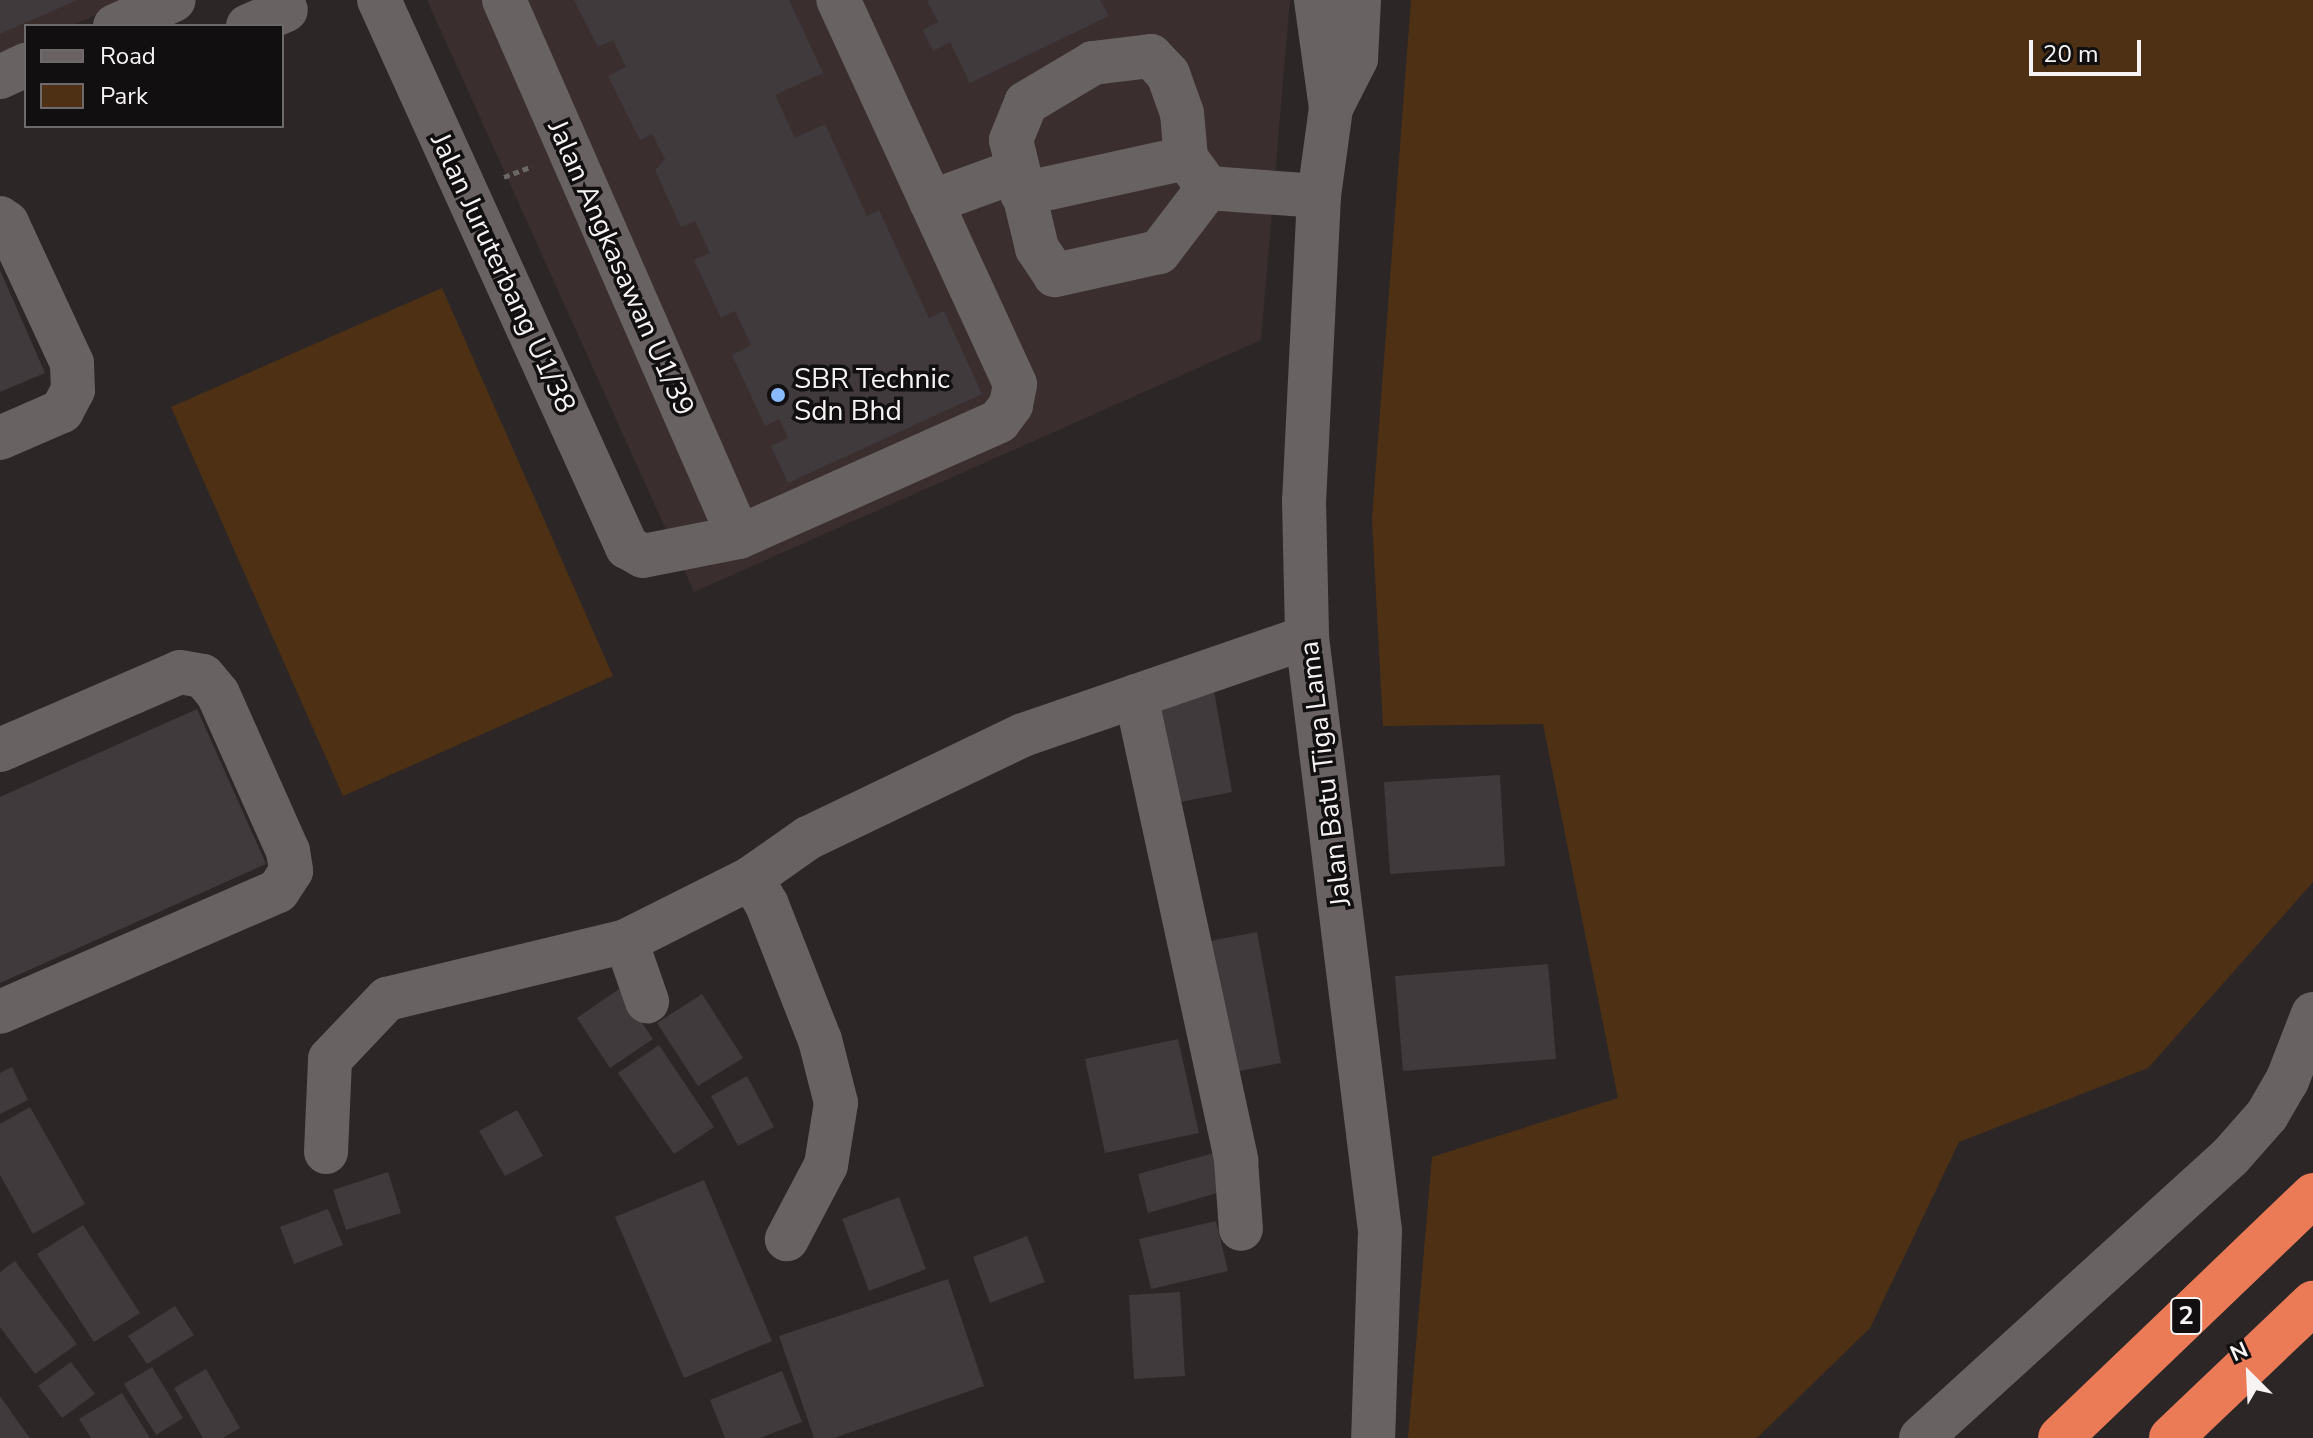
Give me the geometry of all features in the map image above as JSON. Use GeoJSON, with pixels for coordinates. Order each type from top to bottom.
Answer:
{"type":"FeatureCollection","features":[{"type":"Feature","properties":{"kind":"highway","name":"2"},"geometry":{"type":"LineString","coordinates":[[2060,1438],[2313,1195]]}},
{"type":"Feature","properties":{"kind":"highway"},"geometry":{"type":"LineString","coordinates":[[2171,1438],[2313,1303]]}},
{"type":"Feature","properties":{"kind":"street"},"geometry":{"type":"LineString","coordinates":[[120,24],[174,0]]}},
{"type":"Feature","properties":{"kind":"street","name":"Jalan Juruterbang U1/38"},"geometry":{"type":"LineString","coordinates":[[379,0],[627,547],[643,556],[661,555],[739,537]]}},
{"type":"Feature","properties":{"kind":"street","name":"Jalan Angkasawan U1/39"},"geometry":{"type":"LineString","coordinates":[[504,0],[739,537]]}},
{"type":"Feature","properties":{"kind":"street"},"geometry":{"type":"LineString","coordinates":[[739,537],[999,421],[1011,405],[1015,384],[838,0]]}},
{"type":"Feature","properties":{"kind":"street","name":"Jalan Batu Tiga Lama"},"geometry":{"type":"LineString","coordinates":[[1316,0],[1331,108],[1319,196],[1304,501],[1307,637],[1380,1231],[1373,1438]]}},
{"type":"Feature","properties":{"kind":"street","name":"Jalan Batu Tiga Lama"},"geometry":{"type":"LineString","coordinates":[[1331,108],[1356,59],[1359,0]]}},
{"type":"Feature","properties":{"kind":"street"},"geometry":{"type":"LineString","coordinates":[[1151,56],[1168,74],[1182,113],[1197,173],[1159,252],[1055,275],[1037,248],[1019,182],[1011,140],[1026,103],[1093,63],[1151,56]]}},
{"type":"Feature","properties":{"kind":"street"},"geometry":{"type":"LineString","coordinates":[[0,77],[24,66]]}},
{"type":"Feature","properties":{"kind":"street"},"geometry":{"type":"LineString","coordinates":[[931,202],[1019,182],[1197,173],[1319,196]]}},
{"type":"Feature","properties":{"kind":"street"},"geometry":{"type":"LineString","coordinates":[[0,218],[7,223],[72,363],[73,390],[62,411],[0,438]]}},
{"type":"Feature","properties":{"kind":"street"},"geometry":{"type":"LineString","coordinates":[[326,1152],[330,1059],[387,999],[626,941],[751,878],[808,838],[1023,735],[1307,637]]}},
{"type":"Feature","properties":{"kind":"street"},"geometry":{"type":"LineString","coordinates":[[0,750],[180,672],[203,676],[218,694],[288,851],[291,871],[278,891],[0,1012]]}},
{"type":"Feature","properties":{"kind":"street"},"geometry":{"type":"LineString","coordinates":[[1136,696],[1236,1160],[1241,1229]]}},
{"type":"Feature","properties":{"kind":"street"},"geometry":{"type":"LineString","coordinates":[[751,878],[767,905],[820,1040],[836,1103],[826,1165],[787,1239]]}},
{"type":"Feature","properties":{"kind":"street"},"geometry":{"type":"LineString","coordinates":[[626,941],[647,1001]]}},
{"type":"Feature","properties":{"kind":"street"},"geometry":{"type":"LineString","coordinates":[[1921,1438],[2230,1157],[2267,1115],[2287,1081],[2313,1014]]}},
{"type":"Feature","properties":{"kind":"path"},"geometry":{"type":"LineString","coordinates":[[466,193],[570,150]]}},
{"type":"Feature","properties":{"kind":"shaded area"},"geometry":{"type":"Polygon","coordinates":[[[0,0],[130,0],[76,24],[24,24],[24,47],[0,57],[0,0]]]}},
{"type":"Feature","properties":{"kind":"shaded area"},"geometry":{"type":"Polygon","coordinates":[[[427,0],[1290,0],[1261,340],[694,592],[427,0]]]}},
{"type":"Feature","properties":{"kind":"green space"},"geometry":{"type":"Polygon","coordinates":[[[1411,0],[2313,0],[2313,882],[2148,1068],[1959,1142],[1870,1328],[1757,1438],[1408,1438],[1432,1157],[1618,1098],[1543,724],[1383,726],[1372,519],[1411,0]]]}},
{"type":"Feature","properties":{"kind":"green space"},"geometry":{"type":"Polygon","coordinates":[[[442,288],[613,676],[343,796],[171,407],[442,288]]]}},
{"type":"Feature","properties":{"kind":"building"},"geometry":{"type":"Polygon","coordinates":[[[0,0],[77,0],[0,34],[0,0]]]}},
{"type":"Feature","properties":{"kind":"building"},"geometry":{"type":"Polygon","coordinates":[[[574,0],[789,0],[823,73],[775,95],[795,138],[825,124],[867,216],[879,210],[929,318],[944,311],[982,394],[788,483],[771,446],[788,438],[779,419],[765,426],[732,355],[751,345],[735,311],[721,318],[694,260],[710,253],[695,221],[681,227],[655,170],[665,159],[652,134],[640,140],[608,76],[626,67],[613,40],[598,47],[574,0]]]}},
{"type":"Feature","properties":{"kind":"building"},"geometry":{"type":"Polygon","coordinates":[[[1100,0],[1109,16],[970,83],[950,42],[933,51],[923,30],[938,22],[927,1],[1100,0]]]}},
{"type":"Feature","properties":{"kind":"building"},"geometry":{"type":"Polygon","coordinates":[[[0,270],[45,373],[0,392],[0,270]]]}},
{"type":"Feature","properties":{"kind":"building"},"geometry":{"type":"Polygon","coordinates":[[[1214,691],[1232,792],[1175,803],[1156,702],[1214,691]]]}},
{"type":"Feature","properties":{"kind":"building"},"geometry":{"type":"Polygon","coordinates":[[[197,709],[266,864],[0,983],[0,797],[197,709]]]}},
{"type":"Feature","properties":{"kind":"building"},"geometry":{"type":"Polygon","coordinates":[[[1500,775],[1505,866],[1390,874],[1384,782],[1500,775]]]}},
{"type":"Feature","properties":{"kind":"building"},"geometry":{"type":"Polygon","coordinates":[[[1257,932],[1281,1063],[1234,1072],[1210,941],[1257,932]]]}},
{"type":"Feature","properties":{"kind":"building"},"geometry":{"type":"Polygon","coordinates":[[[1548,964],[1556,1059],[1403,1071],[1395,976],[1548,964]]]}},
{"type":"Feature","properties":{"kind":"building"},"geometry":{"type":"Polygon","coordinates":[[[619,989],[653,1039],[610,1068],[577,1018],[619,989]]]}},
{"type":"Feature","properties":{"kind":"building"},"geometry":{"type":"Polygon","coordinates":[[[702,994],[743,1058],[698,1086],[657,1023],[702,994]]]}},
{"type":"Feature","properties":{"kind":"building"},"geometry":{"type":"Polygon","coordinates":[[[1178,1039],[1199,1133],[1105,1153],[1085,1059],[1178,1039]]]}},
{"type":"Feature","properties":{"kind":"building"},"geometry":{"type":"Polygon","coordinates":[[[659,1045],[714,1127],[674,1154],[618,1073],[659,1045]]]}},
{"type":"Feature","properties":{"kind":"building"},"geometry":{"type":"Polygon","coordinates":[[[12,1067],[28,1100],[0,1114],[0,1073],[12,1067]]]}},
{"type":"Feature","properties":{"kind":"building"},"geometry":{"type":"Polygon","coordinates":[[[747,1076],[774,1127],[738,1146],[711,1096],[747,1076]]]}},
{"type":"Feature","properties":{"kind":"building"},"geometry":{"type":"Polygon","coordinates":[[[30,1107],[85,1204],[33,1234],[0,1175],[0,1124],[30,1107]]]}},
{"type":"Feature","properties":{"kind":"building"},"geometry":{"type":"Polygon","coordinates":[[[517,1110],[543,1156],[505,1176],[479,1131],[517,1110]]]}},
{"type":"Feature","properties":{"kind":"building"},"geometry":{"type":"Polygon","coordinates":[[[1221,1151],[1231,1189],[1148,1213],[1138,1174],[1221,1151]]]}},
{"type":"Feature","properties":{"kind":"building"},"geometry":{"type":"Polygon","coordinates":[[[388,1172],[401,1213],[346,1230],[333,1190],[388,1172]]]}},
{"type":"Feature","properties":{"kind":"building"},"geometry":{"type":"Polygon","coordinates":[[[704,1180],[772,1341],[684,1378],[615,1217],[704,1180]]]}},
{"type":"Feature","properties":{"kind":"building"},"geometry":{"type":"Polygon","coordinates":[[[899,1197],[926,1269],[869,1291],[842,1219],[899,1197]]]}},
{"type":"Feature","properties":{"kind":"building"},"geometry":{"type":"Polygon","coordinates":[[[328,1209],[343,1245],[294,1264],[280,1227],[328,1209]]]}},
{"type":"Feature","properties":{"kind":"building"},"geometry":{"type":"Polygon","coordinates":[[[1216,1221],[1228,1271],[1151,1289],[1139,1239],[1216,1221]]]}},
{"type":"Feature","properties":{"kind":"building"},"geometry":{"type":"Polygon","coordinates":[[[83,1225],[140,1313],[94,1342],[37,1254],[83,1225]]]}},
{"type":"Feature","properties":{"kind":"building"},"geometry":{"type":"Polygon","coordinates":[[[1027,1236],[1045,1282],[990,1303],[973,1257],[1027,1236]]]}},
{"type":"Feature","properties":{"kind":"building"},"geometry":{"type":"Polygon","coordinates":[[[15,1261],[77,1344],[35,1374],[0,1327],[0,1272],[15,1261]]]}},
{"type":"Feature","properties":{"kind":"building"},"geometry":{"type":"Polygon","coordinates":[[[948,1279],[984,1386],[834,1438],[814,1438],[779,1336],[948,1279]]]}},
{"type":"Feature","properties":{"kind":"building"},"geometry":{"type":"Polygon","coordinates":[[[1180,1292],[1185,1376],[1134,1379],[1129,1295],[1180,1292]]]}},
{"type":"Feature","properties":{"kind":"building"},"geometry":{"type":"Polygon","coordinates":[[[175,1306],[194,1335],[147,1364],[128,1336],[175,1306]]]}},
{"type":"Feature","properties":{"kind":"building"},"geometry":{"type":"Polygon","coordinates":[[[71,1362],[95,1394],[62,1418],[38,1386],[71,1362]]]}},
{"type":"Feature","properties":{"kind":"building"},"geometry":{"type":"Polygon","coordinates":[[[152,1367],[183,1418],[156,1435],[124,1384],[152,1367]]]}},
{"type":"Feature","properties":{"kind":"building"},"geometry":{"type":"Polygon","coordinates":[[[206,1369],[240,1428],[223,1438],[203,1438],[174,1388],[206,1369]]]}},
{"type":"Feature","properties":{"kind":"building"},"geometry":{"type":"Polygon","coordinates":[[[782,1371],[802,1422],[760,1438],[725,1438],[710,1400],[782,1371]]]}},
{"type":"Feature","properties":{"kind":"building"},"geometry":{"type":"Polygon","coordinates":[[[122,1393],[150,1438],[91,1438],[79,1419],[122,1393]]]}},
{"type":"Feature","properties":{"kind":"building"},"geometry":{"type":"Polygon","coordinates":[[[0,1396],[21,1426],[30,1438],[0,1438],[0,1396]]]}},
{"type":"Feature","properties":{"kind":"place","name":"SBR Technic Sdn Bhd"},"geometry":{"type":"Point","coordinates":[778,395]}}]}
